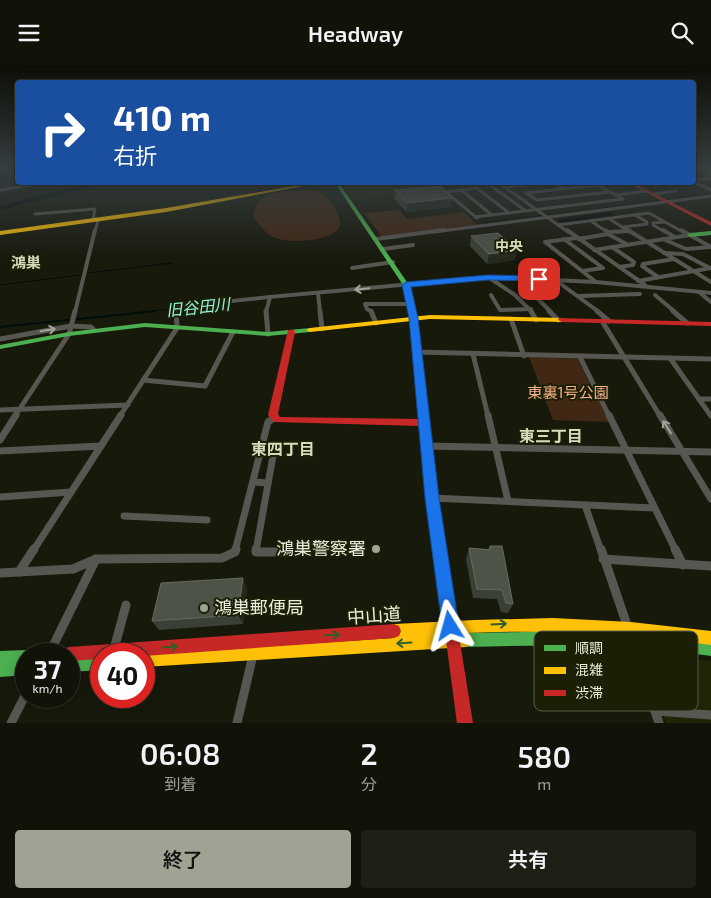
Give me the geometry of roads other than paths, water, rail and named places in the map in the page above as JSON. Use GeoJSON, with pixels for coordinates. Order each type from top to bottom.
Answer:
{"type":"FeatureCollection","features":[{"type":"Feature","properties":{"kind":"main road"},"geometry":{"type":"LineString","coordinates":[[0,233],[230,199]]}},
{"type":"Feature","properties":{"kind":"main road"},"geometry":{"type":"LineString","coordinates":[[348,199],[393,262],[406,285],[411,304],[432,498],[465,723]]}},
{"type":"Feature","properties":{"kind":"main road"},"geometry":{"type":"LineString","coordinates":[[664,199],[709,222]]}},
{"type":"Feature","properties":{"kind":"main road"},"geometry":{"type":"LineString","coordinates":[[690,235],[711,233]]}},
{"type":"Feature","properties":{"kind":"main road"},"geometry":{"type":"LineString","coordinates":[[0,347],[70,330],[94,330],[145,325],[268,334],[413,318],[605,321],[710,325]]}},
{"type":"Feature","properties":{"kind":"main road"},"geometry":{"type":"LineString","coordinates":[[291,332],[273,415],[274,418],[277,420],[424,423]]}},
{"type":"Feature","properties":{"kind":"main road","name":"中山道"},"geometry":{"type":"LineString","coordinates":[[155,648],[527,622],[628,627],[665,631]]}},
{"type":"Feature","properties":{"kind":"main road","name":"中山道"},"geometry":{"type":"LineString","coordinates":[[698,636],[711,638]]}},
{"type":"Feature","properties":{"kind":"main road","name":"中山道"},"geometry":{"type":"LineString","coordinates":[[155,659],[452,640],[534,638]]}},
{"type":"Feature","properties":{"kind":"main road","name":"中山道"},"geometry":{"type":"LineString","coordinates":[[698,648],[711,649]]}},
{"type":"Feature","properties":{"kind":"main road"},"geometry":{"type":"LineString","coordinates":[[0,658],[15,657]]}},
{"type":"Feature","properties":{"kind":"main road"},"geometry":{"type":"LineString","coordinates":[[0,670],[15,669]]}},
{"type":"Feature","properties":{"kind":"street"},"geometry":{"type":"LineString","coordinates":[[454,199],[484,225]]}},
{"type":"Feature","properties":{"kind":"street"},"geometry":{"type":"LineString","coordinates":[[472,199],[492,215]]}},
{"type":"Feature","properties":{"kind":"street"},"geometry":{"type":"LineString","coordinates":[[491,199],[509,213]]}},
{"type":"Feature","properties":{"kind":"street"},"geometry":{"type":"LineString","coordinates":[[509,199],[526,211]]}},
{"type":"Feature","properties":{"kind":"street"},"geometry":{"type":"LineString","coordinates":[[522,199],[646,286]]}},
{"type":"Feature","properties":{"kind":"street"},"geometry":{"type":"LineString","coordinates":[[535,199],[550,199]]}},
{"type":"Feature","properties":{"kind":"street"},"geometry":{"type":"LineString","coordinates":[[581,199],[588,203]]}},
{"type":"Feature","properties":{"kind":"street"},"geometry":{"type":"LineString","coordinates":[[475,217],[622,199]]}},
{"type":"Feature","properties":{"kind":"street"},"geometry":{"type":"LineString","coordinates":[[376,239],[684,199]]}},
{"type":"Feature","properties":{"kind":"street"},"geometry":{"type":"LineString","coordinates":[[596,202],[621,217]]}},
{"type":"Feature","properties":{"kind":"street"},"geometry":{"type":"LineString","coordinates":[[0,440],[70,330],[95,220],[95,209],[35,214]]}},
{"type":"Feature","properties":{"kind":"street"},"geometry":{"type":"LineString","coordinates":[[558,225],[649,213],[711,247]]}},
{"type":"Feature","properties":{"kind":"street"},"geometry":{"type":"LineString","coordinates":[[623,227],[646,224],[647,221],[634,215]]}},
{"type":"Feature","properties":{"kind":"street"},"geometry":{"type":"LineString","coordinates":[[608,218],[711,283]]}},
{"type":"Feature","properties":{"kind":"street"},"geometry":{"type":"LineString","coordinates":[[591,221],[608,232],[629,231]]}},
{"type":"Feature","properties":{"kind":"street"},"geometry":{"type":"LineString","coordinates":[[665,222],[653,223],[653,225],[675,237]]}},
{"type":"Feature","properties":{"kind":"street"},"geometry":{"type":"LineString","coordinates":[[596,282],[545,242],[608,234],[628,245]]}},
{"type":"Feature","properties":{"kind":"street"},"geometry":{"type":"LineString","coordinates":[[594,249],[690,235]]}},
{"type":"Feature","properties":{"kind":"street"},"geometry":{"type":"LineString","coordinates":[[564,239],[602,268],[582,271]]}},
{"type":"Feature","properties":{"kind":"street"},"geometry":{"type":"LineString","coordinates":[[663,239],[679,249],[687,251],[711,247]]}},
{"type":"Feature","properties":{"kind":"street"},"geometry":{"type":"LineString","coordinates":[[384,249],[413,245]]}},
{"type":"Feature","properties":{"kind":"street"},"geometry":{"type":"LineString","coordinates":[[612,247],[634,262],[633,265],[619,267]]}},
{"type":"Feature","properties":{"kind":"street"},"geometry":{"type":"LineString","coordinates":[[664,253],[676,251],[684,253],[710,268]]}},
{"type":"Feature","properties":{"kind":"street"},"geometry":{"type":"LineString","coordinates":[[658,277],[642,267],[643,264],[674,259]]}},
{"type":"Feature","properties":{"kind":"street"},"geometry":{"type":"LineString","coordinates":[[352,268],[393,262]]}},
{"type":"Feature","properties":{"kind":"street"},"geometry":{"type":"LineString","coordinates":[[638,281],[710,268]]}},
{"type":"Feature","properties":{"kind":"street"},"geometry":{"type":"LineString","coordinates":[[488,277],[521,300],[531,309],[536,320]]}},
{"type":"Feature","properties":{"kind":"street"},"geometry":{"type":"LineString","coordinates":[[19,572],[177,328],[176,307],[488,277],[596,282],[711,293]]}},
{"type":"Feature","properties":{"kind":"street"},"geometry":{"type":"LineString","coordinates":[[554,279],[579,296],[605,321],[624,357],[711,499]]}},
{"type":"Feature","properties":{"kind":"street"},"geometry":{"type":"LineString","coordinates":[[544,290],[535,296],[558,320]]}},
{"type":"Feature","properties":{"kind":"street"},"geometry":{"type":"LineString","coordinates":[[698,292],[711,302]]}},
{"type":"Feature","properties":{"kind":"street"},"geometry":{"type":"LineString","coordinates":[[318,293],[322,329]]}},
{"type":"Feature","properties":{"kind":"street"},"geometry":{"type":"LineString","coordinates":[[579,296],[640,294]]}},
{"type":"Feature","properties":{"kind":"street"},"geometry":{"type":"LineString","coordinates":[[491,295],[500,309],[531,309]]}},
{"type":"Feature","properties":{"kind":"street"},"geometry":{"type":"LineString","coordinates":[[656,295],[687,323]]}},
{"type":"Feature","properties":{"kind":"street"},"geometry":{"type":"LineString","coordinates":[[268,334],[266,311],[270,297]]}},
{"type":"Feature","properties":{"kind":"street"},"geometry":{"type":"LineString","coordinates":[[376,323],[371,310],[367,309],[365,304],[411,304]]}},
{"type":"Feature","properties":{"kind":"street"},"geometry":{"type":"LineString","coordinates":[[511,319],[524,356]]}},
{"type":"Feature","properties":{"kind":"street"},"geometry":{"type":"LineString","coordinates":[[0,339],[70,330]]}},
{"type":"Feature","properties":{"kind":"street"},"geometry":{"type":"LineString","coordinates":[[143,380],[205,385],[233,332]]}},
{"type":"Feature","properties":{"kind":"street"},"geometry":{"type":"LineString","coordinates":[[416,352],[711,359]]}},
{"type":"Feature","properties":{"kind":"street"},"geometry":{"type":"LineString","coordinates":[[473,354],[508,501]]}},
{"type":"Feature","properties":{"kind":"street"},"geometry":{"type":"LineString","coordinates":[[580,357],[683,565]]}},
{"type":"Feature","properties":{"kind":"street"},"geometry":{"type":"LineString","coordinates":[[670,359],[711,416]]}},
{"type":"Feature","properties":{"kind":"street"},"geometry":{"type":"LineString","coordinates":[[699,399],[711,399]]}},
{"type":"Feature","properties":{"kind":"street"},"geometry":{"type":"LineString","coordinates":[[0,410],[128,405]]}},
{"type":"Feature","properties":{"kind":"street"},"geometry":{"type":"LineString","coordinates":[[0,573],[73,569],[96,559],[222,558],[235,552],[268,423],[274,418]]}},
{"type":"Feature","properties":{"kind":"street"},"geometry":{"type":"LineString","coordinates":[[0,451],[101,446]]}},
{"type":"Feature","properties":{"kind":"street"},"geometry":{"type":"LineString","coordinates":[[426,446],[711,452]]}},
{"type":"Feature","properties":{"kind":"street"},"geometry":{"type":"LineString","coordinates":[[273,456],[256,552],[290,552]]}},
{"type":"Feature","properties":{"kind":"street"},"geometry":{"type":"LineString","coordinates":[[253,482],[268,483]]}},
{"type":"Feature","properties":{"kind":"street"},"geometry":{"type":"LineString","coordinates":[[0,497],[71,492]]}},
{"type":"Feature","properties":{"kind":"street"},"geometry":{"type":"LineString","coordinates":[[432,498],[654,508]]}},
{"type":"Feature","properties":{"kind":"street"},"geometry":{"type":"LineString","coordinates":[[585,505],[628,627]]}},
{"type":"Feature","properties":{"kind":"street"},"geometry":{"type":"LineString","coordinates":[[124,516],[207,520]]}},
{"type":"Feature","properties":{"kind":"street"},"geometry":{"type":"LineString","coordinates":[[54,643],[96,559]]}},
{"type":"Feature","properties":{"kind":"street"},"geometry":{"type":"LineString","coordinates":[[603,559],[711,567]]}},
{"type":"Feature","properties":{"kind":"street"},"geometry":{"type":"LineString","coordinates":[[115,643],[126,605]]}},
{"type":"Feature","properties":{"kind":"street"},"geometry":{"type":"LineString","coordinates":[[237,723],[254,653]]}},
{"type":"Feature","properties":{"kind":"street"},"geometry":{"type":"LineString","coordinates":[[11,723],[19,708]]}},
{"type":"Feature","properties":{"kind":"street"},"geometry":{"type":"LineString","coordinates":[[659,723],[655,711],[711,715]]}},
{"type":"Feature","properties":{"kind":"waterway"},"geometry":{"type":"LineString","coordinates":[[0,208],[36,199]]}},
{"type":"Feature","properties":{"kind":"waterway"},"geometry":{"type":"LineString","coordinates":[[484,223],[674,199]]}},
{"type":"Feature","properties":{"kind":"waterway"},"geometry":{"type":"LineString","coordinates":[[89,273],[172,263]]}},
{"type":"Feature","properties":{"kind":"waterway"},"geometry":{"type":"LineString","coordinates":[[0,285],[80,275]]}},
{"type":"Feature","properties":{"kind":"waterway","name":"旧谷田川"},"geometry":{"type":"LineString","coordinates":[[652,289],[700,294]]}},
{"type":"Feature","properties":{"kind":"waterway","name":"旧谷田川"},"geometry":{"type":"LineString","coordinates":[[143,312],[351,291]]}},
{"type":"Feature","properties":{"kind":"waterway","name":"旧谷田川"},"geometry":{"type":"LineString","coordinates":[[705,294],[711,295]]}},
{"type":"Feature","properties":{"kind":"waterway","name":"旧谷田川"},"geometry":{"type":"LineString","coordinates":[[0,327],[156,311]]}},
{"type":"Feature","properties":{"kind":"place","name":"鴻巣警察署"},"geometry":{"type":"Point","coordinates":[376,549]}},
{"type":"Feature","properties":{"kind":"place","name":"鴻巣郵便局"},"geometry":{"type":"Point","coordinates":[204,608]}},
{"type":"Feature","properties":{"kind":"district","name":"中央"},"geometry":{"type":"Point","coordinates":[509,246]}},
{"type":"Feature","properties":{"kind":"district","name":"鴻巣"},"geometry":{"type":"Point","coordinates":[26,263]}},
{"type":"Feature","properties":{"kind":"district","name":"東三丁目"},"geometry":{"type":"Point","coordinates":[551,436]}},
{"type":"Feature","properties":{"kind":"district","name":"東四丁目"},"geometry":{"type":"Point","coordinates":[283,449]}},
{"type":"Feature","properties":{"kind":"park label","name":"東裏1号公園"},"geometry":{"type":"Point","coordinates":[568,393]}}]}
